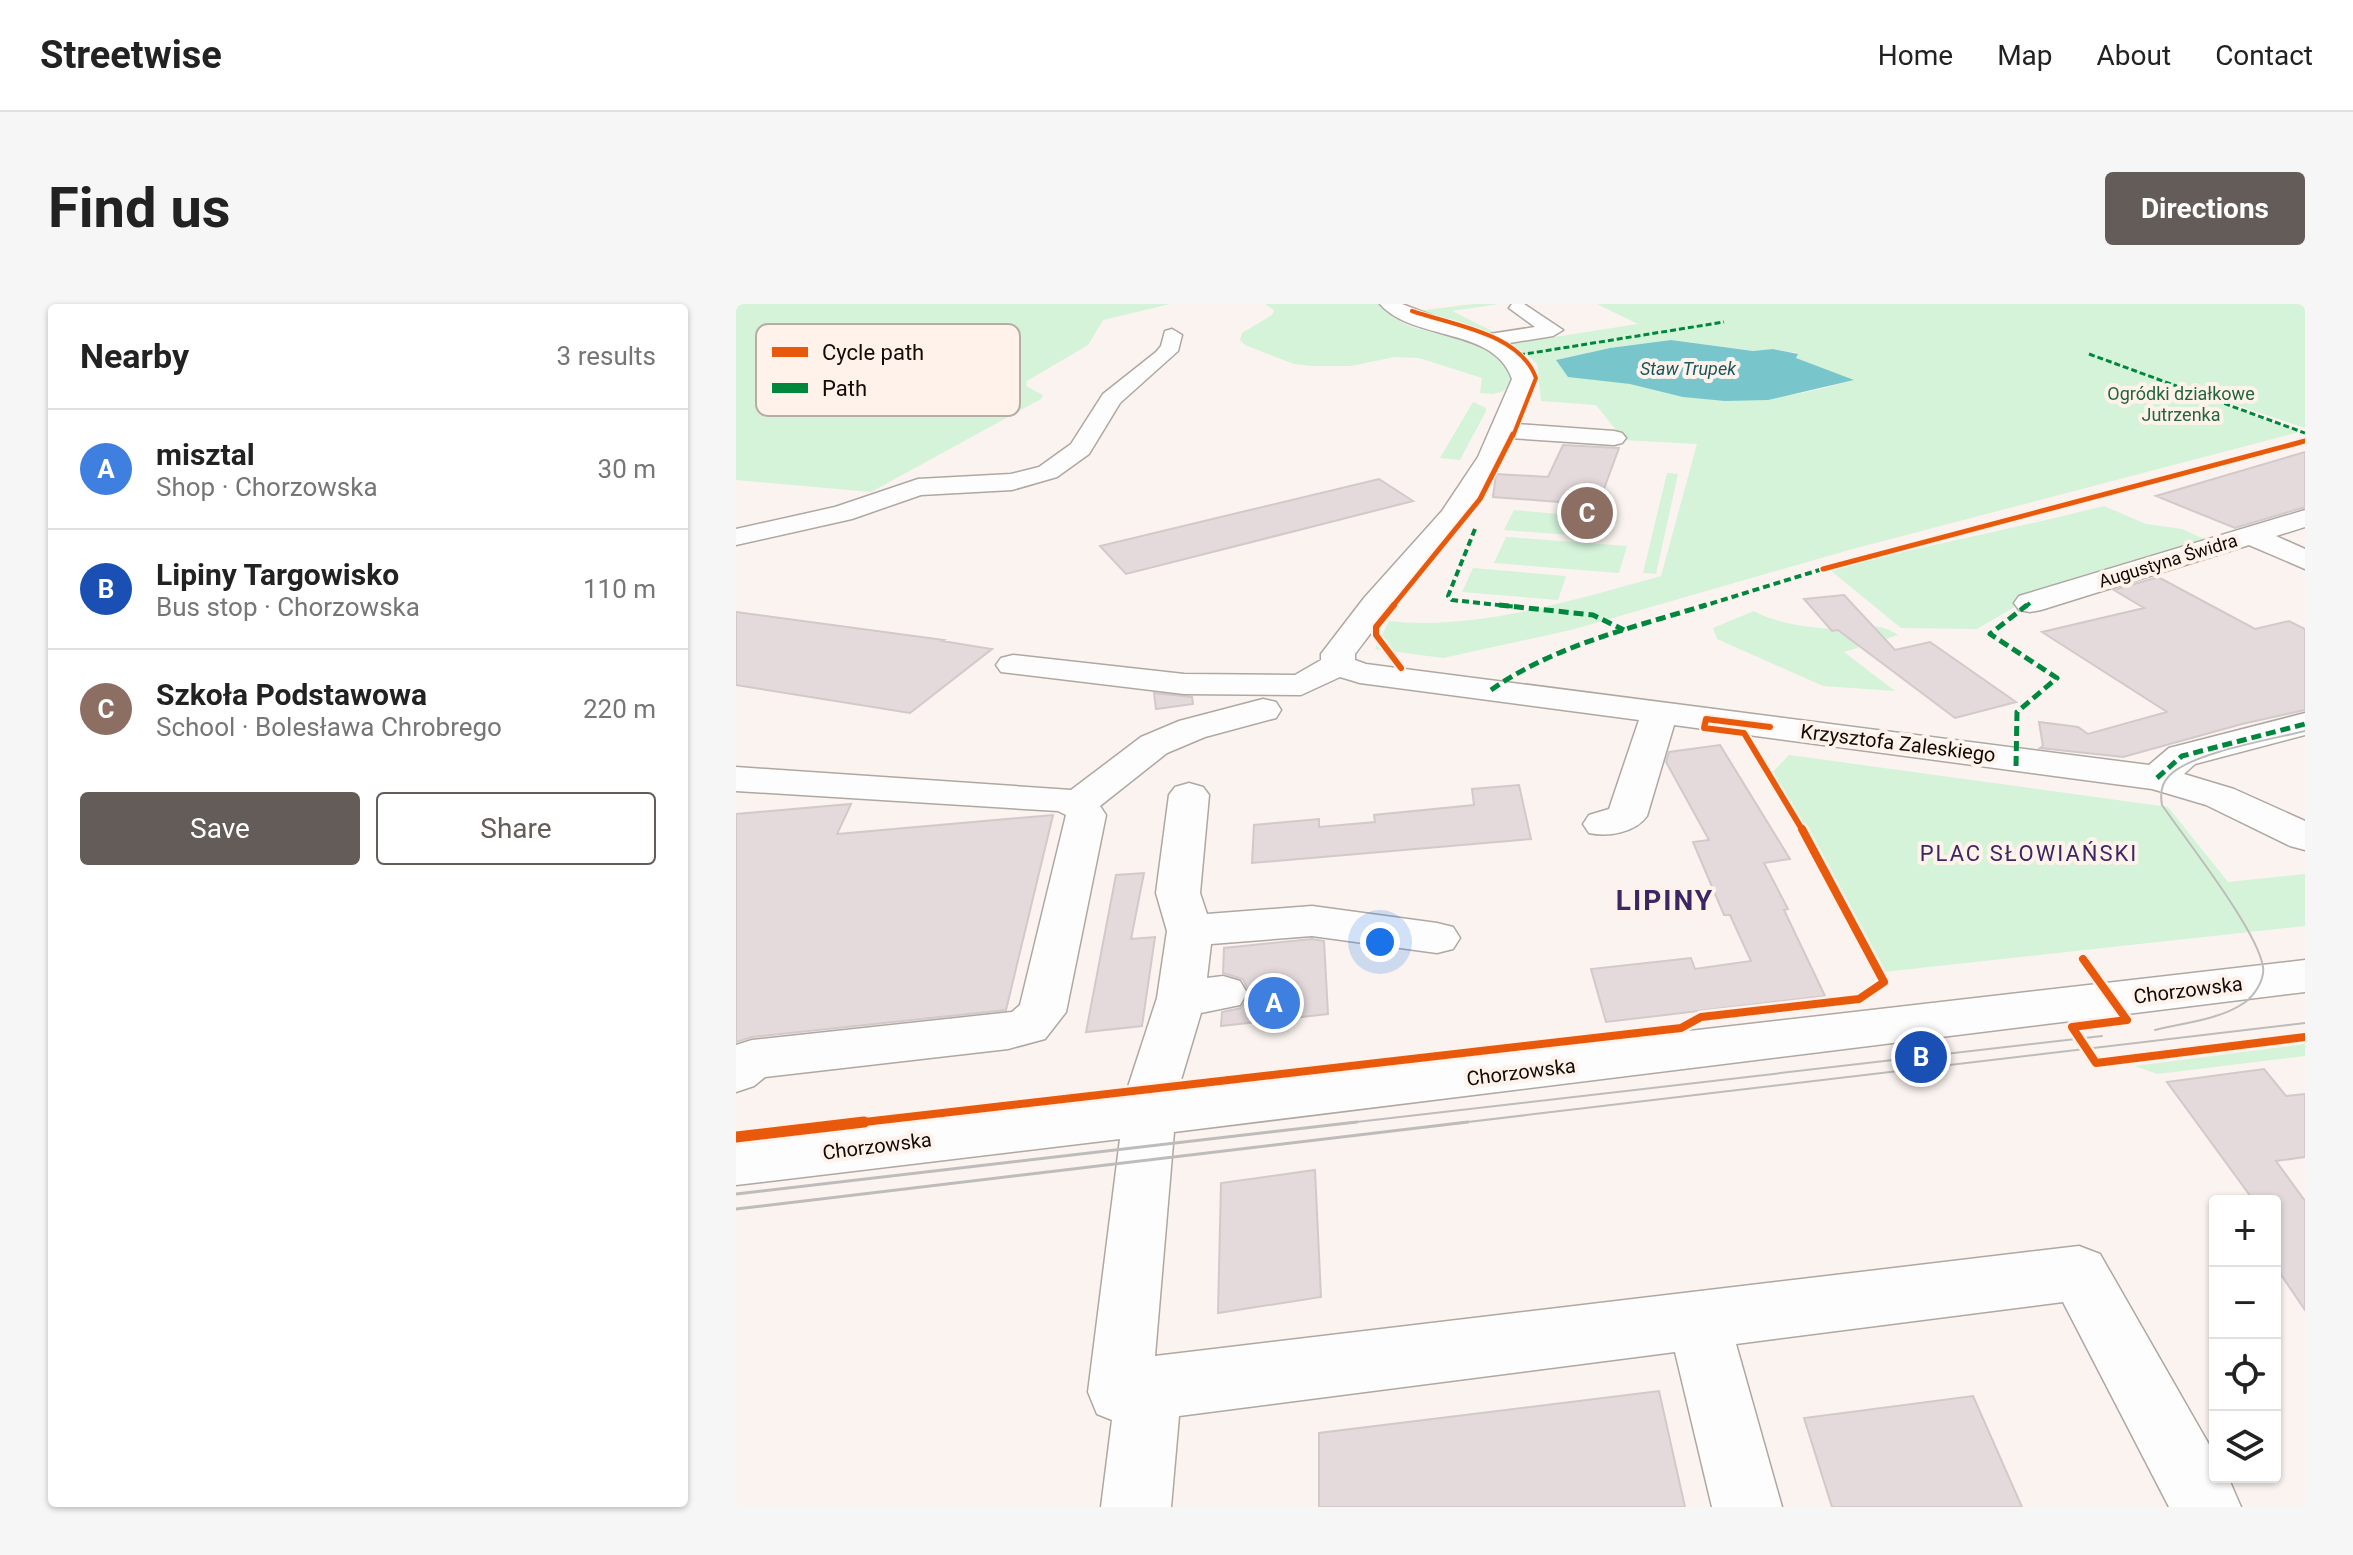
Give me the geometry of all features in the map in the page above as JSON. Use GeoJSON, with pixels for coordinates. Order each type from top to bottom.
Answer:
{"type":"FeatureCollection","features":[{"type":"Feature","properties":{"kind":"street"},"geometry":{"type":"LineString","coordinates":[[1395,308],[1460,304]]}},
{"type":"Feature","properties":{"kind":"street"},"geometry":{"type":"LineString","coordinates":[[1013,665],[1184,684],[1301,685],[1338,665],[1338,654],[1375,605],[1453,516],[1503,430],[1523,379],[1523,372],[1511,356],[1395,308]]}},
{"type":"Feature","properties":{"kind":"street"},"geometry":{"type":"LineString","coordinates":[[1481,341],[1553,330],[1518,308]]}},
{"type":"Feature","properties":{"kind":"street"},"geometry":{"type":"LineString","coordinates":[[736,537],[842,513],[918,487],[1012,482],[1048,472],[1080,449],[1111,399],[1163,356],[1182,330]]}},
{"type":"Feature","properties":{"kind":"street"},"geometry":{"type":"LineString","coordinates":[[1503,430],[1614,438]]}},
{"type":"Feature","properties":{"kind":"street","name":"Augustyna Świdra"},"geometry":{"type":"LineString","coordinates":[[2030,603],[2305,518]]}},
{"type":"Feature","properties":{"kind":"street"},"geometry":{"type":"LineString","coordinates":[[2251,535],[2305,560]]}},
{"type":"Feature","properties":{"kind":"street","name":"Krzysztofa Zaleskiego"},"geometry":{"type":"LineString","coordinates":[[1338,665],[1360,673],[2157,778],[2220,797],[2305,837]]}},
{"type":"Feature","properties":{"kind":"street"},"geometry":{"type":"LineString","coordinates":[[1078,804],[1154,745],[1192,729],[1263,710]]}},
{"type":"Feature","properties":{"kind":"street"},"geometry":{"type":"LineString","coordinates":[[1603,824],[1627,816],[1660,712]]}},
{"type":"Feature","properties":{"kind":"street"},"geometry":{"type":"LineString","coordinates":[[2157,778],[2182,756],[2305,724]]}},
{"type":"Feature","properties":{"kind":"street"},"geometry":{"type":"LineString","coordinates":[[736,779],[1059,799],[1078,804],[1086,815],[1042,1012],[1028,1026],[993,1033],[752,1059],[736,1072]]}},
{"type":"Feature","properties":{"kind":"street"},"geometry":{"type":"LineString","coordinates":[[1189,795],[1178,893],[1190,931],[1202,995],[1152,1090],[1120,1392],[2079,1273],[2206,1507]]}},
{"type":"Feature","properties":{"kind":"street"},"geometry":{"type":"LineString","coordinates":[[1190,931],[1312,921],[1437,938]]}},
{"type":"Feature","properties":{"kind":"street","name":"Chorzowska"},"geometry":{"type":"LineString","coordinates":[[736,1162],[2305,976]]}},
{"type":"Feature","properties":{"kind":"street"},"geometry":{"type":"LineString","coordinates":[[1699,1322],[1747,1507]]}},
{"type":"Feature","properties":{"kind":"street"},"geometry":{"type":"LineString","coordinates":[[1136,1507],[1149,1389]]}},
{"type":"Feature","properties":{"kind":"green space"},"geometry":{"type":"Polygon","coordinates":[[[736,304],[1170,304],[1103,320],[1088,345],[1027,381],[1026,386],[1043,395],[1020,410],[1020,324],[756,324],[756,416],[1010,416],[871,492],[736,480],[736,304]]]}},
{"type":"Feature","properties":{"kind":"green space"},"geometry":{"type":"Polygon","coordinates":[[[1265,304],[1380,304],[1407,325],[1470,343],[1489,352],[1512,370],[1511,379],[1504,391],[1493,394],[1480,393],[1482,378],[1419,358],[1394,357],[1351,366],[1294,364],[1245,345],[1240,340],[1242,333],[1272,315],[1274,310],[1265,304]]]}},
{"type":"Feature","properties":{"kind":"green space"},"geometry":{"type":"Polygon","coordinates":[[[1499,304],[1452,311],[1500,335],[1489,337],[1418,311],[1499,304]]]}},
{"type":"Feature","properties":{"kind":"green space","name":"Ogródki działkowe Jutrzenka"},"geometry":{"type":"Polygon","coordinates":[[[1597,304],[2305,304],[2305,428],[2227,402],[2220,403],[2299,432],[1849,550],[1571,630],[1443,658],[1375,649],[1389,621],[1422,623],[1491,617],[1561,603],[1661,576],[1697,444],[1624,440],[1596,405],[1541,401],[1537,364],[1525,353],[1502,341],[1507,339],[1516,343],[1638,324],[1597,304]],[[1671,340],[1610,348],[1557,360],[1635,384],[1703,398],[1772,398],[1853,380],[1796,358],[1797,353],[1773,349],[1753,351],[1671,340]]]}},
{"type":"Feature","properties":{"kind":"green space"},"geometry":{"type":"Polygon","coordinates":[[[1473,402],[1486,408],[1486,411],[1460,460],[1440,458],[1473,402]]]}},
{"type":"Feature","properties":{"kind":"green space"},"geometry":{"type":"Polygon","coordinates":[[[1667,473],[1678,474],[1656,574],[1643,573],[1667,473]]]}},
{"type":"Feature","properties":{"kind":"green space"},"geometry":{"type":"Polygon","coordinates":[[[2104,506],[2146,524],[2182,529],[2211,542],[2025,601],[1977,629],[1901,628],[1830,570],[1898,553],[2104,506]]]}},
{"type":"Feature","properties":{"kind":"green space"},"geometry":{"type":"Polygon","coordinates":[[[1514,510],[1593,517],[1585,536],[1504,530],[1514,510]]]}},
{"type":"Feature","properties":{"kind":"green space"},"geometry":{"type":"Polygon","coordinates":[[[1506,537],[1627,546],[1619,573],[1494,563],[1506,537]]]}},
{"type":"Feature","properties":{"kind":"green space"},"geometry":{"type":"Polygon","coordinates":[[[1473,568],[1566,576],[1558,600],[1462,592],[1473,568]]]}},
{"type":"Feature","properties":{"kind":"green space"},"geometry":{"type":"Polygon","coordinates":[[[1754,611],[1796,625],[1842,629],[1877,627],[1898,635],[1844,652],[1895,691],[1823,686],[1717,639],[1713,628],[1754,611]]]}},
{"type":"Feature","properties":{"kind":"green space"},"geometry":{"type":"Polygon","coordinates":[[[1789,755],[2168,807],[2228,882],[2305,874],[2305,926],[1883,972],[1771,774],[1789,755]]]}},
{"type":"Feature","properties":{"kind":"green space"},"geometry":{"type":"Polygon","coordinates":[[[2305,1044],[2305,1056],[2157,1074],[2135,1066],[2305,1044]]]}},
{"type":"Feature","properties":{"kind":"water","name":"Staw Trupek"},"geometry":{"type":"Polygon","coordinates":[[[1671,340],[1798,354],[1796,358],[1854,380],[1768,400],[1725,401],[1683,397],[1630,384],[1568,377],[1556,360],[1610,348],[1671,340]]]}},
{"type":"Feature","properties":{"kind":"building"},"geometry":{"type":"Polygon","coordinates":[[[1563,445],[1619,448],[1598,505],[1493,497],[1496,474],[1548,477],[1563,445]]]}},
{"type":"Feature","properties":{"kind":"building"},"geometry":{"type":"Polygon","coordinates":[[[2305,452],[2305,507],[2235,528],[2156,496],[2305,452]]]}},
{"type":"Feature","properties":{"kind":"building"},"geometry":{"type":"Polygon","coordinates":[[[1379,479],[1413,501],[1126,574],[1100,546],[1379,479]]]}},
{"type":"Feature","properties":{"kind":"building"},"geometry":{"type":"Polygon","coordinates":[[[2158,577],[2255,629],[2289,621],[2305,629],[2305,710],[2123,757],[2040,748],[2043,746],[2039,722],[2078,727],[2088,734],[2167,712],[2042,632],[2144,608],[2114,590],[2158,577]]]}},
{"type":"Feature","properties":{"kind":"building"},"geometry":{"type":"Polygon","coordinates":[[[1844,595],[1895,650],[1930,642],[2016,702],[1955,718],[1838,630],[1832,631],[1804,599],[1844,595]]]}},
{"type":"Feature","properties":{"kind":"building"},"geometry":{"type":"Polygon","coordinates":[[[736,612],[992,649],[910,713],[736,685],[736,612]]]}},
{"type":"Feature","properties":{"kind":"building"},"geometry":{"type":"Polygon","coordinates":[[[1154,693],[1192,697],[1193,704],[1156,709],[1154,693]]]}},
{"type":"Feature","properties":{"kind":"building"},"geometry":{"type":"Polygon","coordinates":[[[1720,745],[1790,859],[1764,863],[1788,909],[1784,910],[1825,996],[1606,1022],[1591,969],[1691,958],[1695,969],[1751,961],[1730,915],[1724,915],[1693,842],[1709,840],[1666,762],[1669,752],[1720,745]]]}},
{"type":"Feature","properties":{"kind":"building"},"geometry":{"type":"Polygon","coordinates":[[[1519,785],[1531,839],[1252,863],[1254,825],[1319,819],[1319,827],[1375,822],[1374,815],[1474,805],[1472,789],[1519,785]]]}},
{"type":"Feature","properties":{"kind":"building"},"geometry":{"type":"Polygon","coordinates":[[[851,804],[837,834],[1053,815],[1006,1010],[752,1037],[736,1042],[736,814],[851,804]]]}},
{"type":"Feature","properties":{"kind":"building"},"geometry":{"type":"Polygon","coordinates":[[[1144,873],[1131,939],[1155,937],[1142,1026],[1086,1032],[1116,875],[1144,873]]]}},
{"type":"Feature","properties":{"kind":"building"},"geometry":{"type":"Polygon","coordinates":[[[1312,939],[1324,941],[1328,1014],[1221,1026],[1222,1012],[1241,1008],[1250,995],[1243,979],[1223,973],[1224,948],[1312,939]]]}},
{"type":"Feature","properties":{"kind":"building"},"geometry":{"type":"Polygon","coordinates":[[[2264,1069],[2286,1096],[2305,1094],[2305,1157],[2276,1161],[2305,1201],[2305,1310],[2281,1275],[2281,1195],[2250,1195],[2167,1082],[2264,1069]]]}},
{"type":"Feature","properties":{"kind":"building"},"geometry":{"type":"Polygon","coordinates":[[[1315,1170],[1321,1297],[1218,1313],[1221,1183],[1315,1170]]]}},
{"type":"Feature","properties":{"kind":"building"},"geometry":{"type":"Polygon","coordinates":[[[1659,1391],[1685,1507],[1319,1507],[1319,1433],[1659,1391]]]}},
{"type":"Feature","properties":{"kind":"building"},"geometry":{"type":"Polygon","coordinates":[[[1973,1396],[2022,1507],[1832,1507],[1804,1418],[1973,1396]]]}},
{"type":"Feature","properties":{"kind":"tram line"},"geometry":{"type":"LineString","coordinates":[[2155,1030],[2234,1009],[2255,992],[2263,972],[2258,951],[2235,909],[2162,805],[2164,782],[2195,760],[2305,731]]}},
{"type":"Feature","properties":{"kind":"tram line"},"geometry":{"type":"LineString","coordinates":[[1451,1124],[2305,1023]]}},
{"type":"Feature","properties":{"kind":"tram line"},"geometry":{"type":"LineString","coordinates":[[1339,1124],[2102,1036]]}},
{"type":"Feature","properties":{"kind":"tram line"},"geometry":{"type":"LineString","coordinates":[[736,1194],[1357,1122]]}},
{"type":"Feature","properties":{"kind":"tram line"},"geometry":{"type":"LineString","coordinates":[[736,1209],[1468,1122]]}},
{"type":"Feature","properties":{"kind":"marked path"},"geometry":{"type":"LineString","coordinates":[[1519,355],[1724,322]]}},
{"type":"Feature","properties":{"kind":"marked path"},"geometry":{"type":"LineString","coordinates":[[2089,354],[2305,433]]}},
{"type":"Feature","properties":{"kind":"marked path"},"geometry":{"type":"LineString","coordinates":[[1475,529],[1448,596],[1452,600],[1593,615],[1624,630]]}},
{"type":"Feature","properties":{"kind":"marked path"},"geometry":{"type":"LineString","coordinates":[[1491,690],[1524,667],[1573,646],[1829,567]]}},
{"type":"Feature","properties":{"kind":"marked path"},"geometry":{"type":"LineString","coordinates":[[2016,766],[2017,712],[2057,678],[1990,634],[2030,603]]}},
{"type":"Feature","properties":{"kind":"marked path"},"geometry":{"type":"LineString","coordinates":[[2157,778],[2182,756],[2305,724]]}},
{"type":"Feature","properties":{"kind":"cycle path"},"geometry":{"type":"LineString","coordinates":[[1401,668],[1376,635],[1376,627],[1480,499],[1506,452],[1536,378],[1528,361],[1514,349],[1486,336],[1412,311]]}},
{"type":"Feature","properties":{"kind":"cycle path"},"geometry":{"type":"LineString","coordinates":[[1823,569],[2305,441]]}},
{"type":"Feature","properties":{"kind":"cycle path"},"geometry":{"type":"LineString","coordinates":[[736,1137],[1681,1028],[1701,1017],[1859,999],[1884,982],[1800,826],[1744,733],[1704,728],[1706,719],[1770,727]]}},
{"type":"Feature","properties":{"kind":"cycle path"},"geometry":{"type":"LineString","coordinates":[[2083,959],[2127,1020],[2072,1027],[2096,1063],[2305,1037]]}},
{"type":"Feature","properties":{"kind":"place","name":"Szkoła Podstawowa"},"geometry":{"type":"Point","coordinates":[1587,513]}},
{"type":"Feature","properties":{"kind":"place","name":"misztal"},"geometry":{"type":"Point","coordinates":[1274,1003]}},
{"type":"Feature","properties":{"kind":"place","name":"Lipiny Targowisko"},"geometry":{"type":"Point","coordinates":[1921,1057]}},
{"type":"Feature","properties":{"kind":"district","name":"PLAC SŁOWIAŃSKI"},"geometry":{"type":"Point","coordinates":[2029,853]}},
{"type":"Feature","properties":{"kind":"district","name":"LIPINY"},"geometry":{"type":"Point","coordinates":[1665,900]}}]}
